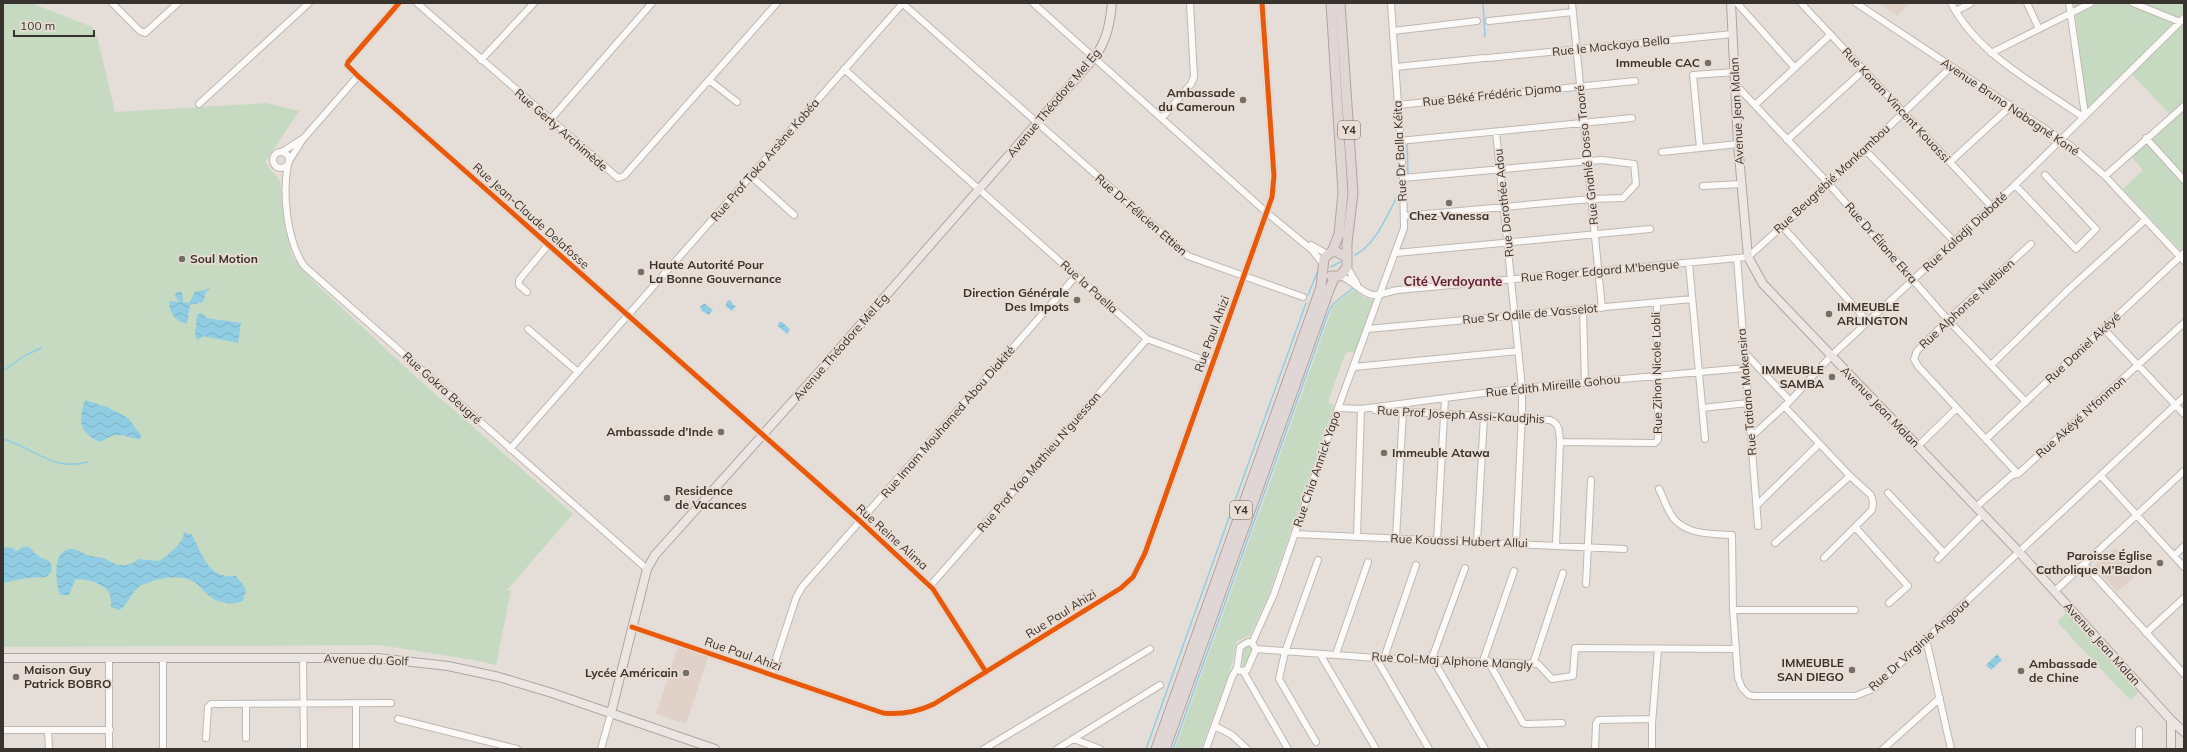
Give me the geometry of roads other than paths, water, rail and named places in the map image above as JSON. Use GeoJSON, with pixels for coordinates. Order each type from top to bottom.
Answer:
{"type":"FeatureCollection","features":[{"type":"Feature","properties":{"kind":"highway","name":"Y4"},"geometry":{"type":"LineString","coordinates":[[1330,253],[1339,234],[1343,193],[1331,3]]}},
{"type":"Feature","properties":{"kind":"highway","name":"Y4"},"geometry":{"type":"LineString","coordinates":[[1340,3],[1353,193],[1346,257]]}},
{"type":"Feature","properties":{"kind":"highway"},"geometry":{"type":"LineString","coordinates":[[1340,252],[1346,257],[1347,267],[1338,276],[1329,275],[1323,267],[1330,253],[1340,252]]}},
{"type":"Feature","properties":{"kind":"highway","name":"Y4"},"geometry":{"type":"LineString","coordinates":[[1156,749],[1321,287],[1323,267]]}},
{"type":"Feature","properties":{"kind":"highway","name":"Y4"},"geometry":{"type":"LineString","coordinates":[[1165,749],[1326,297],[1338,276]]}},
{"type":"Feature","properties":{"kind":"main road","name":"Avenue Théodore Mel Eg"},"geometry":{"type":"LineString","coordinates":[[610,713],[648,569],[659,551],[1094,58],[1100,50],[1108,32],[1112,3]]}},
{"type":"Feature","properties":{"kind":"main road","name":"Avenue Jean Malan"},"geometry":{"type":"LineString","coordinates":[[1731,3],[1738,144],[1748,257],[1763,284],[2019,552],[2171,720]]}},
{"type":"Feature","properties":{"kind":"main road","name":"Avenue du Golf"},"geometry":{"type":"LineString","coordinates":[[3,658],[109,658],[163,662],[303,658],[377,658],[471,670],[522,684],[715,749]]}},
{"type":"Feature","properties":{"kind":"main road"},"geometry":{"type":"LineString","coordinates":[[2171,720],[2184,732]]}},
{"type":"Feature","properties":{"kind":"main road"},"geometry":{"type":"LineString","coordinates":[[2171,720],[2171,749]]}},
{"type":"Feature","properties":{"kind":"street"},"geometry":{"type":"LineString","coordinates":[[112,3],[140,31],[145,33],[178,3]]}},
{"type":"Feature","properties":{"kind":"street"},"geometry":{"type":"LineString","coordinates":[[199,104],[309,3]]}},
{"type":"Feature","properties":{"kind":"street","name":"Rue Jean-Claude Delafosse"},"geometry":{"type":"LineString","coordinates":[[400,3],[347,65],[762,436]]}},
{"type":"Feature","properties":{"kind":"street","name":"Rue Gerty Archimède"},"geometry":{"type":"LineString","coordinates":[[417,3],[614,176],[621,178],[777,3]]}},
{"type":"Feature","properties":{"kind":"street"},"geometry":{"type":"LineString","coordinates":[[481,60],[534,3]]}},
{"type":"Feature","properties":{"kind":"street"},"geometry":{"type":"LineString","coordinates":[[550,120],[652,3]]}},
{"type":"Feature","properties":{"kind":"street","name":"Rue Prof Toka Arsène Kobéa"},"geometry":{"type":"LineString","coordinates":[[510,449],[628,317],[902,3]]}},
{"type":"Feature","properties":{"kind":"street","name":"Rue Dr Félicien Ettien"},"geometry":{"type":"LineString","coordinates":[[902,3],[1188,256],[1303,298]]}},
{"type":"Feature","properties":{"kind":"street"},"geometry":{"type":"LineString","coordinates":[[1033,3],[1312,250],[1323,267]]}},
{"type":"Feature","properties":{"kind":"street"},"geometry":{"type":"LineString","coordinates":[[1162,118],[1191,84],[1194,77],[1190,3]]}},
{"type":"Feature","properties":{"kind":"street","name":"Rue Paul Ahizi"},"geometry":{"type":"LineString","coordinates":[[632,627],[883,713],[897,715],[920,710],[986,672],[1121,588],[1133,577],[1145,553],[1244,277],[1265,209],[1272,198],[1274,176],[1262,3]]}},
{"type":"Feature","properties":{"kind":"street","name":"Rue Dr Balla Kéita"},"geometry":{"type":"LineString","coordinates":[[1380,294],[1404,228],[1403,181],[1391,3]]}},
{"type":"Feature","properties":{"kind":"street","name":"Rue Gnahlé Dosso Traoré"},"geometry":{"type":"LineString","coordinates":[[1572,3],[1602,308]]}},
{"type":"Feature","properties":{"kind":"street"},"geometry":{"type":"LineString","coordinates":[[1737,3],[1795,68]]}},
{"type":"Feature","properties":{"kind":"street","name":"Rue Konan Vincent Kouassi"},"geometry":{"type":"LineString","coordinates":[[1801,3],[1992,207]]}},
{"type":"Feature","properties":{"kind":"street","name":"Avenue Bruno Nabagné Koné"},"geometry":{"type":"LineString","coordinates":[[1856,3],[2061,139],[2105,176],[2145,220],[2183,257]]}},
{"type":"Feature","properties":{"kind":"street"},"geometry":{"type":"LineString","coordinates":[[1951,3],[1964,26],[1991,53],[2084,116]]}},
{"type":"Feature","properties":{"kind":"street"},"geometry":{"type":"LineString","coordinates":[[1956,11],[1971,3]]}},
{"type":"Feature","properties":{"kind":"street"},"geometry":{"type":"LineString","coordinates":[[2027,3],[2039,29]]}},
{"type":"Feature","properties":{"kind":"street"},"geometry":{"type":"LineString","coordinates":[[2069,3],[2084,116]]}},
{"type":"Feature","properties":{"kind":"street"},"geometry":{"type":"LineString","coordinates":[[1991,53],[2091,3]]}},
{"type":"Feature","properties":{"kind":"street"},"geometry":{"type":"LineString","coordinates":[[2133,3],[2182,20]]}},
{"type":"Feature","properties":{"kind":"street"},"geometry":{"type":"LineString","coordinates":[[1489,22],[1573,12]]}},
{"type":"Feature","properties":{"kind":"street","name":"Rue Kaladji Diabaté"},"geometry":{"type":"LineString","coordinates":[[1751,437],[1790,401],[1831,356],[2015,185],[2182,20]]}},
{"type":"Feature","properties":{"kind":"street"},"geometry":{"type":"LineString","coordinates":[[1393,31],[1477,21]]}},
{"type":"Feature","properties":{"kind":"street","name":"Rue le Mackaya Bella"},"geometry":{"type":"LineString","coordinates":[[1396,67],[1733,34]]}},
{"type":"Feature","properties":{"kind":"street"},"geometry":{"type":"LineString","coordinates":[[1755,105],[1830,35]]}},
{"type":"Feature","properties":{"kind":"street","name":"Rue Beugrébié Mankambou"},"geometry":{"type":"LineString","coordinates":[[1748,257],[1829,184],[1951,67]]}},
{"type":"Feature","properties":{"kind":"street","name":"Rue la Paella"},"geometry":{"type":"LineString","coordinates":[[844,69],[1147,339],[1212,363]]}},
{"type":"Feature","properties":{"kind":"street"},"geometry":{"type":"LineString","coordinates":[[1787,140],[1864,70]]}},
{"type":"Feature","properties":{"kind":"street"},"geometry":{"type":"LineString","coordinates":[[1700,148],[1693,75],[1735,72]]}},
{"type":"Feature","properties":{"kind":"street","name":"Rue Gokra Beugré"},"geometry":{"type":"LineString","coordinates":[[358,76],[303,139],[288,163],[284,180],[292,244],[304,266],[648,569]]}},
{"type":"Feature","properties":{"kind":"street"},"geometry":{"type":"LineString","coordinates":[[709,80],[737,102]]}},
{"type":"Feature","properties":{"kind":"street","name":"Rue Béké Frédéric Djama"},"geometry":{"type":"LineString","coordinates":[[1398,105],[1635,81]]}},
{"type":"Feature","properties":{"kind":"street","name":"Rue Dr Éliane Ekra"},"geometry":{"type":"LineString","coordinates":[[1736,85],[1829,184],[1948,320],[2026,402]]}},
{"type":"Feature","properties":{"kind":"street"},"geometry":{"type":"LineString","coordinates":[[1950,162],[2011,106]]}},
{"type":"Feature","properties":{"kind":"street"},"geometry":{"type":"LineString","coordinates":[[2105,176],[2146,138],[2184,106]]}},
{"type":"Feature","properties":{"kind":"street"},"geometry":{"type":"LineString","coordinates":[[1400,141],[1632,118]]}},
{"type":"Feature","properties":{"kind":"street","name":"Rue Dorothée Adou"},"geometry":{"type":"LineString","coordinates":[[1496,132],[1522,388],[1516,543]]}},
{"type":"Feature","properties":{"kind":"street"},"geometry":{"type":"LineString","coordinates":[[2146,138],[2184,180]]}},
{"type":"Feature","properties":{"kind":"street","name":"Rue Gokra Beugré"},"geometry":{"type":"LineString","coordinates":[[282,152],[303,139]]}},
{"type":"Feature","properties":{"kind":"street"},"geometry":{"type":"LineString","coordinates":[[1662,152],[1738,144]]}},
{"type":"Feature","properties":{"kind":"street"},"geometry":{"type":"LineString","coordinates":[[1865,150],[1955,242]]}},
{"type":"Feature","properties":{"kind":"street"},"geometry":{"type":"LineString","coordinates":[[282,152],[287,155],[288,163],[283,168],[276,167],[273,162],[274,156],[282,152]]}},
{"type":"Feature","properties":{"kind":"street"},"geometry":{"type":"LineString","coordinates":[[1399,190],[1403,181],[1500,169],[1602,160],[1634,164],[1636,184],[1623,198],[1503,206],[1404,216]]}},
{"type":"Feature","properties":{"kind":"street","name":"Rue Gokra Beugré"},"geometry":{"type":"LineString","coordinates":[[276,167],[284,180]]}},
{"type":"Feature","properties":{"kind":"street"},"geometry":{"type":"LineString","coordinates":[[2015,185],[2076,249],[2096,229],[2045,175]]}},
{"type":"Feature","properties":{"kind":"street"},"geometry":{"type":"LineString","coordinates":[[751,176],[794,215]]}},
{"type":"Feature","properties":{"kind":"street"},"geometry":{"type":"LineString","coordinates":[[1703,186],[1742,184]]}},
{"type":"Feature","properties":{"kind":"street"},"geometry":{"type":"LineString","coordinates":[[1265,209],[1312,246],[1330,253]]}},
{"type":"Feature","properties":{"kind":"street"},"geometry":{"type":"LineString","coordinates":[[1991,365],[2068,290],[2145,220]]}},
{"type":"Feature","properties":{"kind":"street"},"geometry":{"type":"LineString","coordinates":[[1782,226],[1868,322]]}},
{"type":"Feature","properties":{"kind":"street"},"geometry":{"type":"LineString","coordinates":[[1396,253],[1650,229]]}},
{"type":"Feature","properties":{"kind":"street","name":"Rue Alphonse Nielbien"},"geometry":{"type":"LineString","coordinates":[[2018,474],[1918,366],[1914,359],[1917,351],[1948,320],[2031,244]]}},
{"type":"Feature","properties":{"kind":"street"},"geometry":{"type":"LineString","coordinates":[[527,292],[519,285],[519,280],[548,245]]}},
{"type":"Feature","properties":{"kind":"street","name":"Rue Roger Edgard M'bengue"},"geometry":{"type":"LineString","coordinates":[[1338,276],[1374,295],[1398,290],[1748,257]]}},
{"type":"Feature","properties":{"kind":"street","name":"Rue Daniel Akéyé"},"geometry":{"type":"LineString","coordinates":[[1986,439],[2183,257]]}},
{"type":"Feature","properties":{"kind":"street","name":"Rue Tatiana Makensira"},"geometry":{"type":"LineString","coordinates":[[1737,258],[1758,526]]}},
{"type":"Feature","properties":{"kind":"street"},"geometry":{"type":"LineString","coordinates":[[1689,263],[1706,439]]}},
{"type":"Feature","properties":{"kind":"street"},"geometry":{"type":"LineString","coordinates":[[1347,267],[1360,288]]}},
{"type":"Feature","properties":{"kind":"street","name":"Rue Imam Mouhamed Abou Diakité"},"geometry":{"type":"LineString","coordinates":[[771,674],[798,592],[1076,276]]}},
{"type":"Feature","properties":{"kind":"street","name":"Rue Chia Annick Yapo"},"geometry":{"type":"LineString","coordinates":[[1252,643],[1274,594],[1338,408],[1380,294]]}},
{"type":"Feature","properties":{"kind":"street","name":"Rue Sr Odile de Vasselot"},"geometry":{"type":"LineString","coordinates":[[1368,329],[1692,299]]}},
{"type":"Feature","properties":{"kind":"street","name":"Rue Zihon Nicole Lobli"},"geometry":{"type":"LineString","coordinates":[[1560,442],[1655,443],[1658,440],[1659,376],[1657,303]]}},
{"type":"Feature","properties":{"kind":"street"},"geometry":{"type":"LineString","coordinates":[[1583,309],[1585,383]]}},
{"type":"Feature","properties":{"kind":"street","name":"Rue Akéyé N'fonmon"},"geometry":{"type":"LineString","coordinates":[[1976,507],[2012,475],[2018,474],[2184,323]]}},
{"type":"Feature","properties":{"kind":"street"},"geometry":{"type":"LineString","coordinates":[[528,328],[578,372]]}},
{"type":"Feature","properties":{"kind":"street"},"geometry":{"type":"LineString","coordinates":[[2104,329],[2137,366],[2184,414]]}},
{"type":"Feature","properties":{"kind":"street","name":"Rue Prof Yao Mathieu N'guessan"},"geometry":{"type":"LineString","coordinates":[[930,586],[1147,339]]}},
{"type":"Feature","properties":{"kind":"street"},"geometry":{"type":"LineString","coordinates":[[1354,368],[1518,351]]}},
{"type":"Feature","properties":{"kind":"street"},"geometry":{"type":"LineString","coordinates":[[1744,352],[1790,401]]}},
{"type":"Feature","properties":{"kind":"street","name":"Rue Édith Mireille Gohou"},"geometry":{"type":"LineString","coordinates":[[1361,409],[1522,388],[1745,368]]}},
{"type":"Feature","properties":{"kind":"street"},"geometry":{"type":"LineString","coordinates":[[1437,540],[1445,398]]}},
{"type":"Feature","properties":{"kind":"street","name":"Rue Dr Virginie Angoua"},"geometry":{"type":"LineString","coordinates":[[1659,489],[1675,520],[1682,526],[1706,534],[1732,535],[1735,649],[1738,678],[1742,688],[1749,695],[1855,696],[1873,689],[2184,398]]}},
{"type":"Feature","properties":{"kind":"street"},"geometry":{"type":"LineString","coordinates":[[1702,408],[1748,403]]}},
{"type":"Feature","properties":{"kind":"street"},"geometry":{"type":"LineString","coordinates":[[1784,406],[1850,476],[1871,495],[1873,502],[1872,510],[1856,528],[1824,558]]}},
{"type":"Feature","properties":{"kind":"street","name":"Rue Prof Joseph Assi-Kaudjhis"},"geometry":{"type":"LineString","coordinates":[[1338,408],[1522,418],[1550,420],[1556,423],[1559,428],[1560,442],[1556,546]]}},
{"type":"Feature","properties":{"kind":"street"},"geometry":{"type":"LineString","coordinates":[[1918,446],[1957,408]]}},
{"type":"Feature","properties":{"kind":"street"},"geometry":{"type":"LineString","coordinates":[[1357,537],[1361,409]]}},
{"type":"Feature","properties":{"kind":"street"},"geometry":{"type":"LineString","coordinates":[[1396,539],[1403,411]]}},
{"type":"Feature","properties":{"kind":"street"},"geometry":{"type":"LineString","coordinates":[[1477,542],[1484,416]]}},
{"type":"Feature","properties":{"kind":"street","name":"Rue Reine Alima"},"geometry":{"type":"LineString","coordinates":[[762,436],[860,521],[930,586],[986,672]]}},
{"type":"Feature","properties":{"kind":"street"},"geometry":{"type":"LineString","coordinates":[[1757,505],[1819,444]]}},
{"type":"Feature","properties":{"kind":"street"},"geometry":{"type":"LineString","coordinates":[[2055,591],[2184,471]]}},
{"type":"Feature","properties":{"kind":"street"},"geometry":{"type":"LineString","coordinates":[[1775,542],[1850,476]]}},
{"type":"Feature","properties":{"kind":"street"},"geometry":{"type":"LineString","coordinates":[[2101,476],[2184,567]]}},
{"type":"Feature","properties":{"kind":"street"},"geometry":{"type":"LineString","coordinates":[[1586,584],[1591,480]]}},
{"type":"Feature","properties":{"kind":"street"},"geometry":{"type":"LineString","coordinates":[[1888,492],[1944,553]]}},
{"type":"Feature","properties":{"kind":"street"},"geometry":{"type":"LineString","coordinates":[[1938,559],[1982,515]]}},
{"type":"Feature","properties":{"kind":"street"},"geometry":{"type":"LineString","coordinates":[[1856,528],[1908,586],[1889,603]]}},
{"type":"Feature","properties":{"kind":"street","name":"Rue Kouassi Hubert Allui"},"geometry":{"type":"LineString","coordinates":[[1295,534],[1624,549]]}},
{"type":"Feature","properties":{"kind":"street"},"geometry":{"type":"LineString","coordinates":[[2174,556],[2184,546]]}},
{"type":"Feature","properties":{"kind":"street"},"geometry":{"type":"LineString","coordinates":[[1316,742],[1279,680],[1286,652],[1318,560]]}},
{"type":"Feature","properties":{"kind":"street"},"geometry":{"type":"LineString","coordinates":[[1336,654],[1368,562]]}},
{"type":"Feature","properties":{"kind":"street"},"geometry":{"type":"LineString","coordinates":[[2084,564],[2146,633],[2183,671]]}},
{"type":"Feature","properties":{"kind":"street"},"geometry":{"type":"LineString","coordinates":[[1384,658],[1416,565]]}},
{"type":"Feature","properties":{"kind":"street"},"geometry":{"type":"LineString","coordinates":[[1465,568],[1432,658],[1485,749]]}},
{"type":"Feature","properties":{"kind":"street"},"geometry":{"type":"LineString","coordinates":[[1514,571],[1486,661],[1523,722],[1526,724],[1562,723]]}},
{"type":"Feature","properties":{"kind":"street"},"geometry":{"type":"LineString","coordinates":[[1533,664],[1563,574]]}},
{"type":"Feature","properties":{"kind":"street"},"geometry":{"type":"LineString","coordinates":[[2146,633],[2184,598]]}},
{"type":"Feature","properties":{"kind":"street"},"geometry":{"type":"LineString","coordinates":[[1733,610],[1855,610]]}},
{"type":"Feature","properties":{"kind":"street"},"geometry":{"type":"LineString","coordinates":[[1926,639],[1951,749]]}},
{"type":"Feature","properties":{"kind":"street"},"geometry":{"type":"LineString","coordinates":[[1206,749],[1232,677],[1240,670],[1249,667],[1256,649],[1252,643],[1248,642],[1242,644],[1240,670],[1288,749]]}},
{"type":"Feature","properties":{"kind":"street","name":"Rue Col-Maj Alphone Mangly"},"geometry":{"type":"LineString","coordinates":[[1256,649],[1376,658],[1432,658],[1538,664],[1552,679],[1573,676],[1575,648],[1735,649]]}},
{"type":"Feature","properties":{"kind":"street"},"geometry":{"type":"LineString","coordinates":[[984,749],[1150,649]]}},
{"type":"Feature","properties":{"kind":"street"},"geometry":{"type":"LineString","coordinates":[[1652,749],[1652,719],[1658,649]]}},
{"type":"Feature","properties":{"kind":"street"},"geometry":{"type":"LineString","coordinates":[[1320,654],[1376,749]]}},
{"type":"Feature","properties":{"kind":"street"},"geometry":{"type":"LineString","coordinates":[[109,658],[110,749]]}},
{"type":"Feature","properties":{"kind":"street"},"geometry":{"type":"LineString","coordinates":[[303,658],[304,749]]}},
{"type":"Feature","properties":{"kind":"street"},"geometry":{"type":"LineString","coordinates":[[1376,658],[1429,749]]}},
{"type":"Feature","properties":{"kind":"street"},"geometry":{"type":"LineString","coordinates":[[163,662],[163,749]]}},
{"type":"Feature","properties":{"kind":"street"},"geometry":{"type":"LineString","coordinates":[[1057,749],[1160,685]]}},
{"type":"Feature","properties":{"kind":"street"},"geometry":{"type":"LineString","coordinates":[[1883,749],[1940,698]]}},
{"type":"Feature","properties":{"kind":"street"},"geometry":{"type":"LineString","coordinates":[[246,704],[246,738]]}},
{"type":"Feature","properties":{"kind":"street"},"geometry":{"type":"LineString","coordinates":[[356,704],[356,749]]}},
{"type":"Feature","properties":{"kind":"street"},"geometry":{"type":"LineString","coordinates":[[206,738],[208,705],[391,704]]}},
{"type":"Feature","properties":{"kind":"street"},"geometry":{"type":"LineString","coordinates":[[600,749],[610,713]]}},
{"type":"Feature","properties":{"kind":"street"},"geometry":{"type":"LineString","coordinates":[[398,719],[517,749]]}},
{"type":"Feature","properties":{"kind":"street"},"geometry":{"type":"LineString","coordinates":[[1595,749],[1596,724],[1600,719],[1652,719]]}},
{"type":"Feature","properties":{"kind":"street"},"geometry":{"type":"LineString","coordinates":[[1215,726],[1232,735],[1240,746],[1247,749]]}},
{"type":"Feature","properties":{"kind":"street"},"geometry":{"type":"LineString","coordinates":[[3,730],[110,730]]}},
{"type":"Feature","properties":{"kind":"street"},"geometry":{"type":"LineString","coordinates":[[48,730],[48,749]]}},
{"type":"Feature","properties":{"kind":"street"},"geometry":{"type":"LineString","coordinates":[[2139,730],[2139,749]]}},
{"type":"Feature","properties":{"kind":"street"},"geometry":{"type":"LineString","coordinates":[[1074,739],[1100,749]]}},
{"type":"Feature","properties":{"kind":"water"},"geometry":{"type":"Polygon","coordinates":[[[209,287],[210,288],[206,292],[203,302],[190,305],[187,324],[176,319],[170,309],[169,301],[180,302],[175,296],[177,292],[182,292],[183,302],[189,303],[195,292],[205,290],[209,287]]]}},
{"type":"Feature","properties":{"kind":"water"},"geometry":{"type":"Polygon","coordinates":[[[728,300],[736,306],[732,311],[725,306],[728,300]]]}},
{"type":"Feature","properties":{"kind":"water"},"geometry":{"type":"Polygon","coordinates":[[[704,303],[713,310],[709,315],[702,311],[700,307],[704,303]]]}},
{"type":"Feature","properties":{"kind":"water"},"geometry":{"type":"Polygon","coordinates":[[[201,313],[207,318],[241,323],[238,343],[203,336],[198,340],[195,336],[197,315],[201,313]]]}},
{"type":"Feature","properties":{"kind":"water"},"geometry":{"type":"Polygon","coordinates":[[[779,322],[782,322],[790,329],[787,334],[778,326],[779,322]]]}},
{"type":"Feature","properties":{"kind":"water"},"geometry":{"type":"Polygon","coordinates":[[[85,400],[107,407],[128,418],[141,435],[140,439],[115,435],[100,442],[87,434],[81,420],[85,400]]]}},
{"type":"Feature","properties":{"kind":"water"},"geometry":{"type":"Polygon","coordinates":[[[184,532],[192,535],[201,554],[214,571],[227,576],[236,576],[246,591],[243,601],[239,603],[220,602],[212,598],[194,582],[175,577],[141,585],[137,588],[126,604],[119,610],[111,607],[110,595],[105,588],[97,583],[87,580],[75,580],[69,595],[60,595],[56,569],[57,562],[64,551],[76,549],[90,556],[103,558],[120,565],[128,565],[139,559],[160,561],[178,545],[184,532]]]}},
{"type":"Feature","properties":{"kind":"water"},"geometry":{"type":"Polygon","coordinates":[[[3,547],[13,548],[16,551],[24,547],[31,549],[37,555],[50,562],[51,572],[46,577],[27,578],[3,583],[3,547]]]}},
{"type":"Feature","properties":{"kind":"water"},"geometry":{"type":"Polygon","coordinates":[[[1997,654],[2002,660],[1991,670],[1986,665],[1997,654]]]}},
{"type":"Feature","properties":{"kind":"waterway"},"geometry":{"type":"LineString","coordinates":[[1483,3],[1485,37]]}},
{"type":"Feature","properties":{"kind":"waterway"},"geometry":{"type":"LineString","coordinates":[[1407,143],[1408,175]]}},
{"type":"Feature","properties":{"kind":"waterway"},"geometry":{"type":"LineString","coordinates":[[1355,255],[1375,237],[1397,197]]}},
{"type":"Feature","properties":{"kind":"waterway"},"geometry":{"type":"LineString","coordinates":[[1331,267],[1340,262]]}},
{"type":"Feature","properties":{"kind":"waterway"},"geometry":{"type":"LineString","coordinates":[[1308,295],[1317,273]]}},
{"type":"Feature","properties":{"kind":"waterway"},"geometry":{"type":"LineString","coordinates":[[1173,749],[1329,311],[1333,304],[1353,288]]}},
{"type":"Feature","properties":{"kind":"waterway"},"geometry":{"type":"LineString","coordinates":[[1146,749],[1306,303]]}},
{"type":"Feature","properties":{"kind":"waterway"},"geometry":{"type":"LineString","coordinates":[[3,371],[24,356],[41,348]]}},
{"type":"Feature","properties":{"kind":"waterway"},"geometry":{"type":"LineString","coordinates":[[3,439],[44,458],[64,464],[87,462]]}},
{"type":"Feature","properties":{"kind":"place","name":"Immeuble CAC"},"geometry":{"type":"Point","coordinates":[1708,63]}},
{"type":"Feature","properties":{"kind":"place","name":"Ambassade du Cameroun"},"geometry":{"type":"Point","coordinates":[1243,100]}},
{"type":"Feature","properties":{"kind":"place","name":"Chez Vanessa"},"geometry":{"type":"Point","coordinates":[1449,203]}},
{"type":"Feature","properties":{"kind":"place","name":"Soul Motion"},"geometry":{"type":"Point","coordinates":[182,259]}},
{"type":"Feature","properties":{"kind":"place","name":"Haute Autorité Pour La Bonne Gouvernance"},"geometry":{"type":"Point","coordinates":[641,272]}},
{"type":"Feature","properties":{"kind":"place","name":"Direction Générale Des Impots"},"geometry":{"type":"Point","coordinates":[1077,300]}},
{"type":"Feature","properties":{"kind":"place","name":"IMMEUBLE ARLINGTON"},"geometry":{"type":"Point","coordinates":[1829,314]}},
{"type":"Feature","properties":{"kind":"place","name":"IMMEUBLE SAMBA"},"geometry":{"type":"Point","coordinates":[1832,377]}},
{"type":"Feature","properties":{"kind":"place","name":"Ambassade d’Inde"},"geometry":{"type":"Point","coordinates":[721,432]}},
{"type":"Feature","properties":{"kind":"place","name":"Immeuble Atawa"},"geometry":{"type":"Point","coordinates":[1384,453]}},
{"type":"Feature","properties":{"kind":"place","name":"Residence de Vacances"},"geometry":{"type":"Point","coordinates":[667,498]}},
{"type":"Feature","properties":{"kind":"place","name":"Paroisse Église Catholique M’Badon"},"geometry":{"type":"Point","coordinates":[2160,563]}},
{"type":"Feature","properties":{"kind":"place","name":"IMMEUBLE SAN DIEGO"},"geometry":{"type":"Point","coordinates":[1852,670]}},
{"type":"Feature","properties":{"kind":"place","name":"Ambassade de Chine"},"geometry":{"type":"Point","coordinates":[2021,671]}},
{"type":"Feature","properties":{"kind":"place","name":"Lycée Américain"},"geometry":{"type":"Point","coordinates":[686,673]}},
{"type":"Feature","properties":{"kind":"place","name":"Maison Guy Patrick BOBRO"},"geometry":{"type":"Point","coordinates":[16,677]}},
{"type":"Feature","properties":{"kind":"district","name":"Cité Verdoyante"},"geometry":{"type":"Point","coordinates":[1453,281]}}]}
